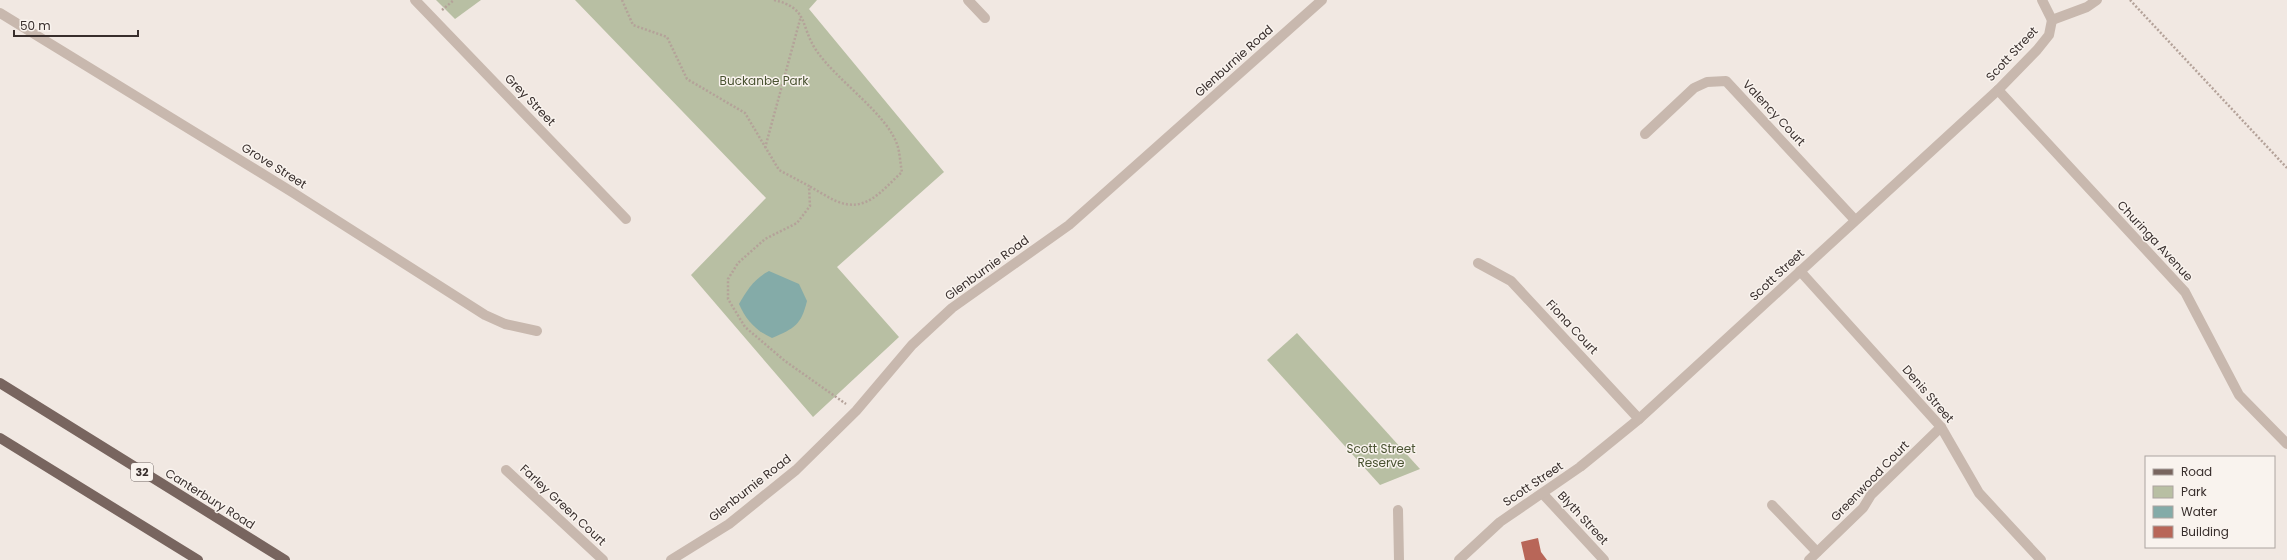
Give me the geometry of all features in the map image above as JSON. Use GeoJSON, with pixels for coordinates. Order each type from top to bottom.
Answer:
{"type":"FeatureCollection","features":[{"type":"Feature","properties":{"kind":"main road","name":"Canterbury Road"},"geometry":{"type":"LineString","coordinates":[[0,383],[285,560]]}},
{"type":"Feature","properties":{"kind":"main road"},"geometry":{"type":"LineString","coordinates":[[0,438],[198,560]]}},
{"type":"Feature","properties":{"kind":"street","name":"Grey Street"},"geometry":{"type":"LineString","coordinates":[[415,0],[626,219]]}},
{"type":"Feature","properties":{"kind":"street"},"geometry":{"type":"LineString","coordinates":[[968,0],[985,18]]}},
{"type":"Feature","properties":{"kind":"street","name":"Glenburnie Road"},"geometry":{"type":"LineString","coordinates":[[671,560],[735,519],[796,470],[856,411],[912,345],[952,308],[1068,225],[1322,0]]}},
{"type":"Feature","properties":{"kind":"street"},"geometry":{"type":"LineString","coordinates":[[2042,0],[2052,20]]}},
{"type":"Feature","properties":{"kind":"street","name":"Scott Street"},"geometry":{"type":"LineString","coordinates":[[1459,560],[1500,522],[1543,494],[1601,451],[1639,419],[1998,90],[2037,50],[2049,35],[2052,20],[2080,10],[2097,0]]}},
{"type":"Feature","properties":{"kind":"street","name":"Grove Street"},"geometry":{"type":"LineString","coordinates":[[0,13],[279,184],[485,314],[505,324],[537,331]]}},
{"type":"Feature","properties":{"kind":"street","name":"Valency Court"},"geometry":{"type":"LineString","coordinates":[[1645,134],[1694,88],[1708,82],[1726,81],[1855,220]]}},
{"type":"Feature","properties":{"kind":"street","name":"Churinga Avenue"},"geometry":{"type":"LineString","coordinates":[[1998,90],[2185,292],[2239,395],[2287,444]]}},
{"type":"Feature","properties":{"kind":"street","name":"Fiona Court"},"geometry":{"type":"LineString","coordinates":[[1478,263],[1511,280],[1639,419]]}},
{"type":"Feature","properties":{"kind":"street","name":"Denis Street"},"geometry":{"type":"LineString","coordinates":[[1800,271],[1941,427],[1979,493],[2041,560]]}},
{"type":"Feature","properties":{"kind":"street","name":"Greenwood Court"},"geometry":{"type":"LineString","coordinates":[[1809,560],[1863,508],[1871,495],[1941,427]]}},
{"type":"Feature","properties":{"kind":"street","name":"Farley Green Court"},"geometry":{"type":"LineString","coordinates":[[506,470],[603,560]]}},
{"type":"Feature","properties":{"kind":"street","name":"Blyth Street"},"geometry":{"type":"LineString","coordinates":[[1543,494],[1604,560]]}},
{"type":"Feature","properties":{"kind":"street"},"geometry":{"type":"LineString","coordinates":[[1772,505],[1817,552]]}},
{"type":"Feature","properties":{"kind":"street"},"geometry":{"type":"LineString","coordinates":[[1398,510],[1399,560]]}},
{"type":"Feature","properties":{"kind":"path"},"geometry":{"type":"LineString","coordinates":[[622,0],[632,25],[667,37],[687,79],[745,113],[765,149],[779,170],[836,201],[850,205],[869,202],[902,172],[897,144],[882,120],[816,50],[801,16],[787,3],[774,0]]}},
{"type":"Feature","properties":{"kind":"path"},"geometry":{"type":"LineString","coordinates":[[787,3],[790,0]]}},
{"type":"Feature","properties":{"kind":"path"},"geometry":{"type":"LineString","coordinates":[[2130,0],[2287,168]]}},
{"type":"Feature","properties":{"kind":"path"},"geometry":{"type":"LineString","coordinates":[[765,149],[801,16]]}},
{"type":"Feature","properties":{"kind":"path"},"geometry":{"type":"LineString","coordinates":[[809,186],[810,206],[797,223],[766,239],[738,263],[728,279],[728,299],[745,327],[785,361],[856,411]]}},
{"type":"Feature","properties":{"kind":"green space"},"geometry":{"type":"Polygon","coordinates":[[[436,0],[481,0],[455,19],[436,0]]]}},
{"type":"Feature","properties":{"kind":"green space","name":"Buckanbe Park"},"geometry":{"type":"Polygon","coordinates":[[[575,0],[817,0],[809,9],[944,172],[837,267],[899,337],[813,417],[691,275],[766,198],[575,0]]]}},
{"type":"Feature","properties":{"kind":"green space","name":"Scott Street Reserve"},"geometry":{"type":"Polygon","coordinates":[[[1297,333],[1420,469],[1380,485],[1267,360],[1297,333]]]}},
{"type":"Feature","properties":{"kind":"water"},"geometry":{"type":"Polygon","coordinates":[[[769,271],[799,284],[807,301],[802,316],[796,325],[772,338],[761,332],[752,324],[739,304],[751,285],[769,271]]]}},
{"type":"Feature","properties":{"kind":"building"},"geometry":{"type":"Polygon","coordinates":[[[1538,538],[1541,552],[1547,560],[1525,560],[1521,542],[1538,538]]]}}]}
